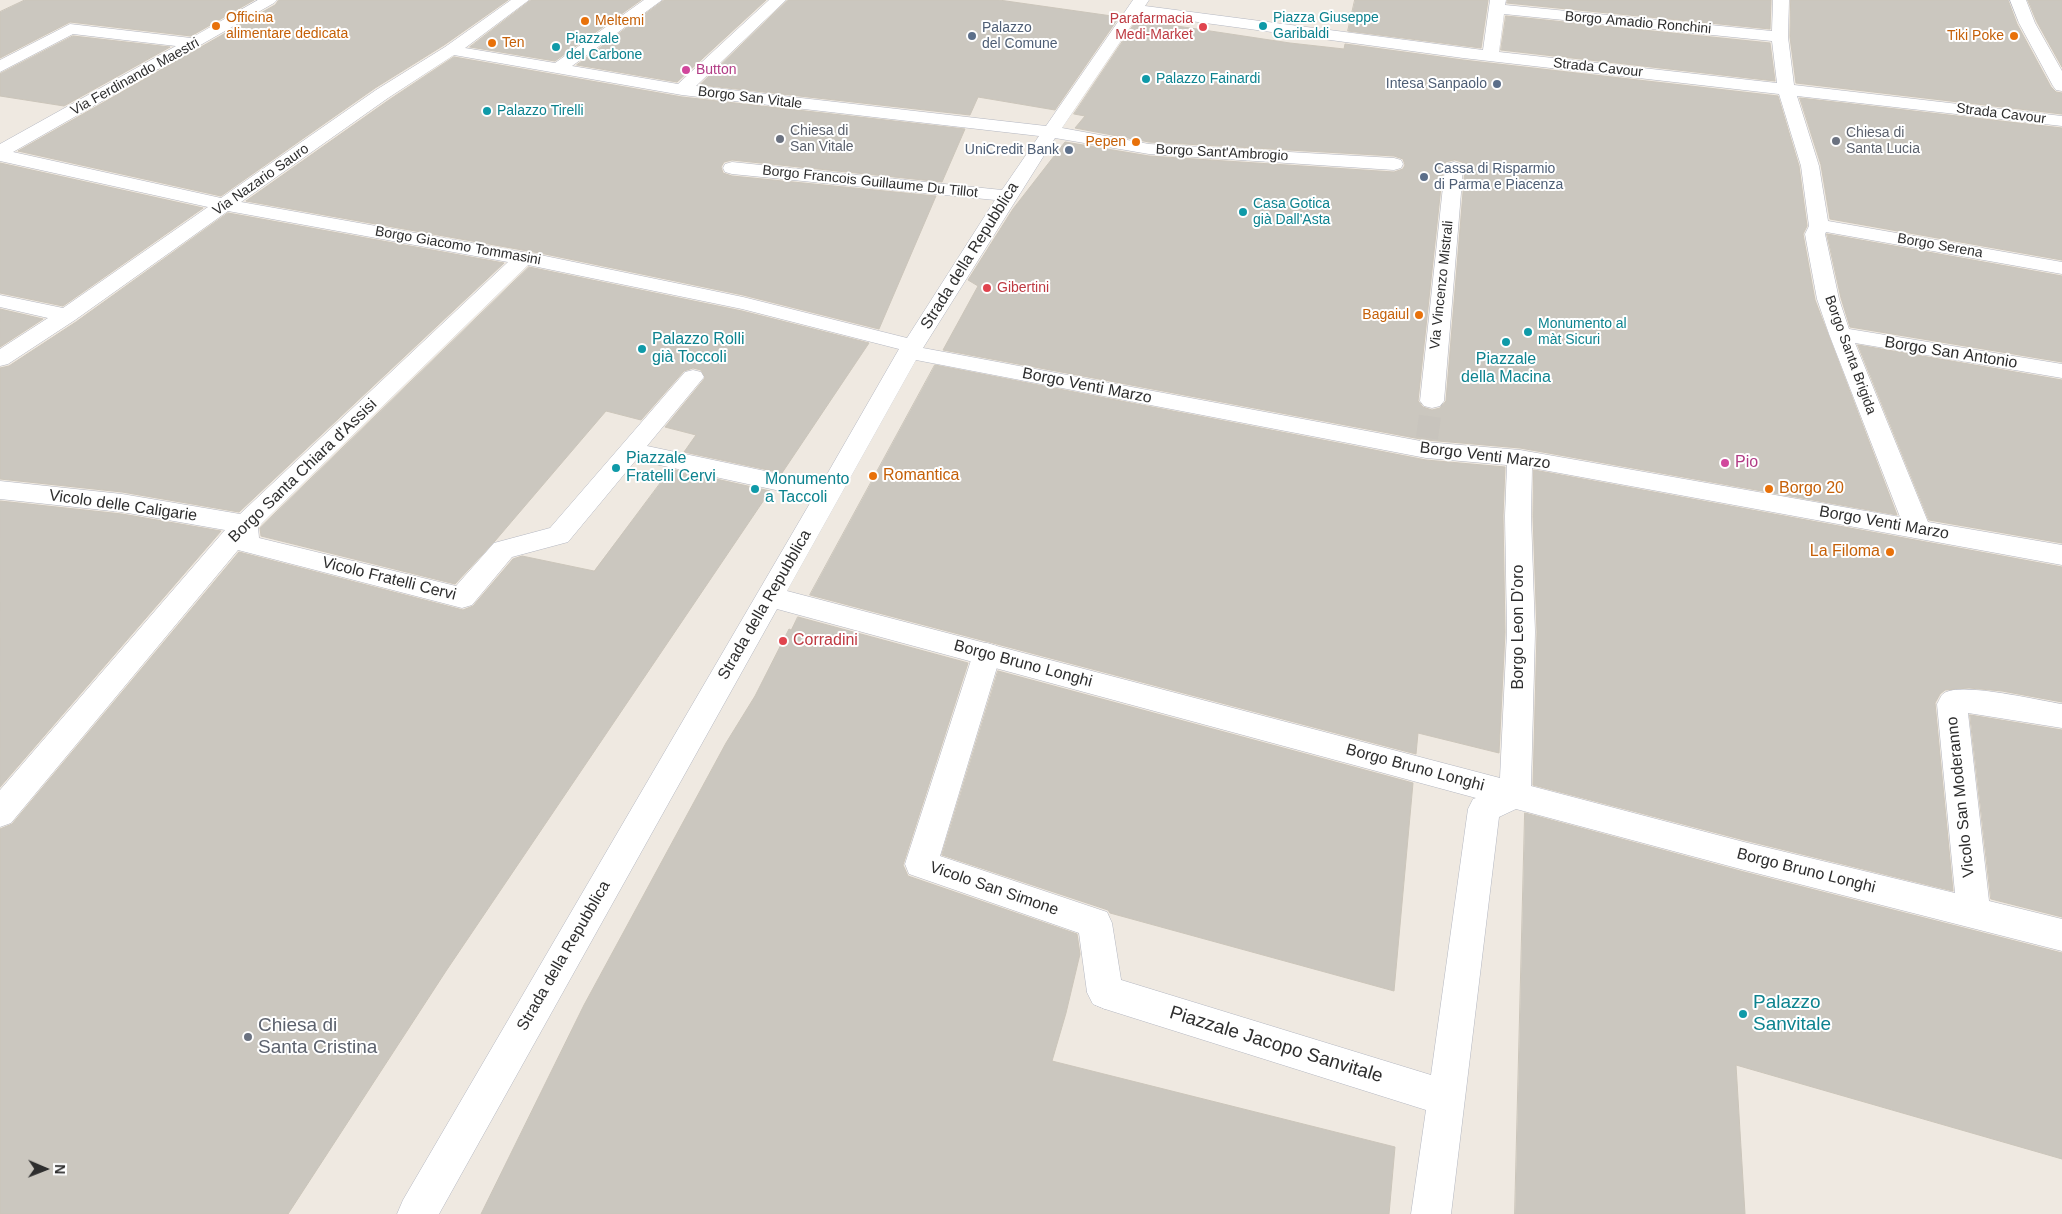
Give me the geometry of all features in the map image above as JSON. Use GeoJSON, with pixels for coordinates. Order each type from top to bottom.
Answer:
{"type":"FeatureCollection","features":[{"type":"Feature","properties":{"kind":"street"},"geometry":{"type":"LineString","coordinates":[[250,0],[268,1]]}},
{"type":"Feature","properties":{"kind":"street","name":"Via Nazario Sauro"},"geometry":{"type":"LineString","coordinates":[[0,358],[67,315],[382,94],[451,50],[521,0]]}},
{"type":"Feature","properties":{"kind":"street"},"geometry":{"type":"LineString","coordinates":[[557,69],[654,0]]}},
{"type":"Feature","properties":{"kind":"street"},"geometry":{"type":"LineString","coordinates":[[682,90],[778,0]]}},
{"type":"Feature","properties":{"kind":"street","name":"Borgo Santa Brigida"},"geometry":{"type":"LineString","coordinates":[[1782,0],[1780,37],[1786,89],[1810,166],[1819,225],[1815,234],[1820,266],[1840,334],[1918,529]]}},
{"type":"Feature","properties":{"kind":"street"},"geometry":{"type":"LineString","coordinates":[[2018,0],[2027,23],[2062,86]]}},
{"type":"Feature","properties":{"kind":"street","name":"Via Ferdinando Maestri"},"geometry":{"type":"LineString","coordinates":[[0,154],[268,1]]}},
{"type":"Feature","properties":{"kind":"street"},"geometry":{"type":"LineString","coordinates":[[1490,56],[1498,4]]}},
{"type":"Feature","properties":{"kind":"street","name":"Borgo Amadio Ronchini"},"geometry":{"type":"LineString","coordinates":[[1498,4],[1780,37]]}},
{"type":"Feature","properties":{"kind":"street","name":"Strada Cavour"},"geometry":{"type":"LineString","coordinates":[[1138,5],[1490,56],[2062,121]]}},
{"type":"Feature","properties":{"kind":"street","name":"Strada della Repubblica"},"geometry":{"type":"LineString","coordinates":[[418,1214],[912,349],[1008,196],[1138,5]]}},
{"type":"Feature","properties":{"kind":"street"},"geometry":{"type":"LineString","coordinates":[[0,67],[70,29],[195,43]]}},
{"type":"Feature","properties":{"kind":"street","name":"Borgo San Vitale"},"geometry":{"type":"LineString","coordinates":[[451,50],[682,90],[1051,132]]}},
{"type":"Feature","properties":{"kind":"street","name":"Borgo Sant'Ambrogio"},"geometry":{"type":"LineString","coordinates":[[1051,132],[1149,149],[1394,164]]}},
{"type":"Feature","properties":{"kind":"street","name":"Borgo Giacomo Tommasini"},"geometry":{"type":"LineString","coordinates":[[0,154],[225,205],[524,258],[743,303],[912,349]]}},
{"type":"Feature","properties":{"kind":"street","name":"Borgo Francois Guillaume Du Tillot"},"geometry":{"type":"LineString","coordinates":[[732,168],[1008,196]]}},
{"type":"Feature","properties":{"kind":"street","name":"Via Vincenzo Mistrali"},"geometry":{"type":"LineString","coordinates":[[1432,402],[1454,168]]}},
{"type":"Feature","properties":{"kind":"street","name":"Borgo Serena"},"geometry":{"type":"LineString","coordinates":[[1819,225],[2062,268]]}},
{"type":"Feature","properties":{"kind":"street","name":"Borgo Santa Chiara d'Assisi"},"geometry":{"type":"LineString","coordinates":[[0,813],[246,524],[524,258]]}},
{"type":"Feature","properties":{"kind":"street"},"geometry":{"type":"LineString","coordinates":[[0,301],[67,315]]}},
{"type":"Feature","properties":{"kind":"street","name":"Borgo San Antonio"},"geometry":{"type":"LineString","coordinates":[[1840,334],[2062,371]]}},
{"type":"Feature","properties":{"kind":"street","name":"Borgo Venti Marzo"},"geometry":{"type":"LineString","coordinates":[[912,349],[1427,444],[1520,458],[2062,555]]}},
{"type":"Feature","properties":{"kind":"street"},"geometry":{"type":"LineString","coordinates":[[693,377],[630,451],[830,493]]}},
{"type":"Feature","properties":{"kind":"street","name":"Vicolo Fratelli Cervi"},"geometry":{"type":"LineString","coordinates":[[246,524],[248,544],[462,598],[503,550],[559,535],[630,451]]}},
{"type":"Feature","properties":{"kind":"street","name":"Borgo Leon D'oro"},"geometry":{"type":"LineString","coordinates":[[1515,795],[1521,632],[1518,516],[1520,458]]}},
{"type":"Feature","properties":{"kind":"street","name":"Vicolo delle Caligarie"},"geometry":{"type":"LineString","coordinates":[[0,490],[122,502],[246,524]]}},
{"type":"Feature","properties":{"kind":"street","name":"Borgo Bruno Longhi"},"geometry":{"type":"LineString","coordinates":[[769,598],[987,654],[1744,856],[2062,935]]}},
{"type":"Feature","properties":{"kind":"street","name":"Vicolo San Simone"},"geometry":{"type":"LineString","coordinates":[[987,654],[921,864],[1095,923],[1106,992]]}},
{"type":"Feature","properties":{"kind":"street","name":"Vicolo San Moderanno"},"geometry":{"type":"LineString","coordinates":[[1974,914],[1952,704],[1955,701],[1962,700],[2062,716]]}},
{"type":"Feature","properties":{"kind":"street"},"geometry":{"type":"LineString","coordinates":[[1431,1214],[1484,809],[1515,795]]}},
{"type":"Feature","properties":{"kind":"street","name":"Piazzale Jacopo Sanvitale"},"geometry":{"type":"LineString","coordinates":[[1106,992],[1446,1098]]}},
{"type":"Feature","properties":{"kind":"building"},"geometry":{"type":"Polygon","coordinates":[[[25,0],[254,0],[191,36],[70,22],[0,58],[0,12],[25,0]]]}},
{"type":"Feature","properties":{"kind":"building"},"geometry":{"type":"Polygon","coordinates":[[[279,0],[508,0],[444,45],[375,88],[221,196],[18,151],[275,5],[279,0]]]}},
{"type":"Feature","properties":{"kind":"building"},"geometry":{"type":"Polygon","coordinates":[[[531,0],[641,0],[555,61],[470,47],[531,0]]]}},
{"type":"Feature","properties":{"kind":"building"},"geometry":{"type":"Polygon","coordinates":[[[664,0],[766,0],[677,82],[577,65],[664,0]]]}},
{"type":"Feature","properties":{"kind":"building"},"geometry":{"type":"Polygon","coordinates":[[[788,0],[999,0],[1119,17],[1055,110],[978,97],[970,115],[700,85],[788,0]]]}},
{"type":"Feature","properties":{"kind":"building"},"geometry":{"type":"Polygon","coordinates":[[[1355,0],[1488,0],[1481,48],[1348,31],[1355,0]]]}},
{"type":"Feature","properties":{"kind":"building"},"geometry":{"type":"Polygon","coordinates":[[[1508,0],[1771,0],[1770,29],[1507,3],[1508,0]]]}},
{"type":"Feature","properties":{"kind":"building"},"geometry":{"type":"Polygon","coordinates":[[[1791,0],[2008,0],[2017,24],[2051,87],[2056,92],[2062,93],[2062,114],[1796,83],[1790,37],[1791,0]]]}},
{"type":"Feature","properties":{"kind":"building"},"geometry":{"type":"Polygon","coordinates":[[[2028,0],[2062,0],[2062,67],[2037,22],[2028,0]]]}},
{"type":"Feature","properties":{"kind":"building"},"geometry":{"type":"Polygon","coordinates":[[[1506,16],[1770,43],[1775,81],[1501,50],[1506,16]]]}},
{"type":"Feature","properties":{"kind":"building"},"geometry":{"type":"Polygon","coordinates":[[[1137,20],[1290,43],[1344,49],[1345,44],[1463,60],[1778,96],[1799,166],[1807,226],[1803,234],[1815,300],[1897,515],[1520,448],[1426,440],[943,350],[978,286],[968,280],[1013,209],[1065,142],[1149,156],[1394,172],[1403,169],[1405,165],[1403,159],[1394,156],[1149,142],[1075,128],[1085,116],[1074,114],[1137,20]],[[1455,160],[1446,162],[1443,168],[1418,401],[1423,407],[1432,410],[1440,408],[1446,401],[1465,168],[1462,162],[1455,160]]]}},
{"type":"Feature","properties":{"kind":"building"},"geometry":{"type":"Polygon","coordinates":[[[73,36],[170,47],[64,106],[0,96],[0,74],[73,36]]]}},
{"type":"Feature","properties":{"kind":"building"},"geometry":{"type":"Polygon","coordinates":[[[454,57],[682,97],[965,129],[942,182],[732,160],[724,162],[721,167],[723,173],[732,176],[936,196],[879,329],[743,295],[545,254],[246,201],[389,100],[454,57]]]}},
{"type":"Feature","properties":{"kind":"building"},"geometry":{"type":"Polygon","coordinates":[[[1800,98],[2062,128],[2062,260],[1830,219],[1821,165],[1800,98]]]}},
{"type":"Feature","properties":{"kind":"building"},"geometry":{"type":"Polygon","coordinates":[[[0,163],[203,208],[63,306],[0,293],[0,163]]]}},
{"type":"Feature","properties":{"kind":"building"},"geometry":{"type":"Polygon","coordinates":[[[228,213],[504,263],[239,512],[122,492],[0,479],[0,368],[9,366],[76,322],[228,213]]]}},
{"type":"Feature","properties":{"kind":"building"},"geometry":{"type":"Polygon","coordinates":[[[1827,234],[2062,276],[2062,362],[1850,327],[1841,298],[1827,234]]]}},
{"type":"Feature","properties":{"kind":"building"},"geometry":{"type":"Polygon","coordinates":[[[529,267],[742,311],[869,343],[782,473],[684,452],[696,435],[665,427],[705,378],[701,370],[693,368],[684,371],[641,420],[606,411],[495,541],[455,584],[261,536],[260,528],[529,267]]]}},
{"type":"Feature","properties":{"kind":"building"},"geometry":{"type":"Polygon","coordinates":[[[0,309],[43,319],[0,347],[0,309]]]}},
{"type":"Feature","properties":{"kind":"building"},"geometry":{"type":"Polygon","coordinates":[[[1858,345],[2062,380],[2062,543],[1929,520],[1858,345]]]}},
{"type":"Feature","properties":{"kind":"building"},"geometry":{"type":"Polygon","coordinates":[[[935,365],[1426,460],[1505,467],[1503,516],[1505,632],[1499,753],[1418,733],[1416,754],[810,595],[935,365]]]}},
{"type":"Feature","properties":{"kind":"building"},"geometry":{"type":"Polygon","coordinates":[[[671,469],[770,491],[446,971],[288,1214],[0,1214],[0,829],[12,824],[239,552],[463,610],[473,606],[513,559],[522,556],[594,571],[671,469]]]}},
{"type":"Feature","properties":{"kind":"building"},"geometry":{"type":"Polygon","coordinates":[[[1534,470],[2062,567],[2062,702],[2002,691],[1969,688],[1945,690],[1940,694],[1935,703],[1953,891],[1744,840],[1533,785],[1537,632],[1533,516],[1534,470]]]}},
{"type":"Feature","properties":{"kind":"building"},"geometry":{"type":"Polygon","coordinates":[[[0,501],[122,514],[221,531],[0,787],[0,501]]]}},
{"type":"Feature","properties":{"kind":"building"},"geometry":{"type":"Polygon","coordinates":[[[798,617],[968,663],[903,865],[908,876],[1077,934],[1080,954],[1052,1061],[1395,1147],[1389,1214],[481,1214],[584,1005],[726,743],[755,696],[789,629],[791,630],[798,617]]]}},
{"type":"Feature","properties":{"kind":"building"},"geometry":{"type":"Polygon","coordinates":[[[998,671],[1413,783],[1394,991],[1110,913],[1108,910],[942,855],[998,671]]]}},
{"type":"Feature","properties":{"kind":"building"},"geometry":{"type":"Polygon","coordinates":[[[1970,715],[2062,730],[2062,917],[1991,899],[1970,715]]]}},
{"type":"Feature","properties":{"kind":"building","name":"Palazzo Sanvitale"},"geometry":{"type":"Polygon","coordinates":[[[1525,813],[1744,872],[2062,953],[2062,1159],[1736,1065],[1745,1214],[1515,1214],[1525,813]]]}},
{"type":"Feature","properties":{"kind":"tunnel"},"geometry":{"type":"LineString","coordinates":[[1427,438],[1432,401]]}},
{"type":"Feature","properties":{"kind":"place","name":"Meltemi"},"geometry":{"type":"Point","coordinates":[585,21]}},
{"type":"Feature","properties":{"kind":"place","name":"Officina alimentare dedicata"},"geometry":{"type":"Point","coordinates":[216,26]}},
{"type":"Feature","properties":{"kind":"place","name":"Piazza Giuseppe Garibaldi"},"geometry":{"type":"Point","coordinates":[1263,26]}},
{"type":"Feature","properties":{"kind":"place","name":"Parafarmacia Medi-Market"},"geometry":{"type":"Point","coordinates":[1203,27]}},
{"type":"Feature","properties":{"kind":"place","name":"Palazzo del Comune"},"geometry":{"type":"Point","coordinates":[972,36]}},
{"type":"Feature","properties":{"kind":"place","name":"Tiki Poke"},"geometry":{"type":"Point","coordinates":[2014,36]}},
{"type":"Feature","properties":{"kind":"place","name":"Ten"},"geometry":{"type":"Point","coordinates":[492,43]}},
{"type":"Feature","properties":{"kind":"place","name":"Piazzale del Carbone"},"geometry":{"type":"Point","coordinates":[556,47]}},
{"type":"Feature","properties":{"kind":"place","name":"Button"},"geometry":{"type":"Point","coordinates":[686,70]}},
{"type":"Feature","properties":{"kind":"place","name":"Palazzo Fainardi"},"geometry":{"type":"Point","coordinates":[1146,79]}},
{"type":"Feature","properties":{"kind":"place","name":"Intesa Sanpaolo"},"geometry":{"type":"Point","coordinates":[1497,84]}},
{"type":"Feature","properties":{"kind":"place","name":"Palazzo Tirelli"},"geometry":{"type":"Point","coordinates":[487,111]}},
{"type":"Feature","properties":{"kind":"place","name":"Chiesa di San Vitale"},"geometry":{"type":"Point","coordinates":[780,139]}},
{"type":"Feature","properties":{"kind":"place","name":"Chiesa di Santa Lucia"},"geometry":{"type":"Point","coordinates":[1836,141]}},
{"type":"Feature","properties":{"kind":"place","name":"Pepen"},"geometry":{"type":"Point","coordinates":[1136,142]}},
{"type":"Feature","properties":{"kind":"place","name":"UniCredit Bank"},"geometry":{"type":"Point","coordinates":[1069,150]}},
{"type":"Feature","properties":{"kind":"place","name":"Cassa di Risparmio di Parma e Piacenza"},"geometry":{"type":"Point","coordinates":[1424,177]}},
{"type":"Feature","properties":{"kind":"place","name":"Casa Gotica già Dall'Asta"},"geometry":{"type":"Point","coordinates":[1243,212]}},
{"type":"Feature","properties":{"kind":"place","name":"Gibertini"},"geometry":{"type":"Point","coordinates":[987,288]}},
{"type":"Feature","properties":{"kind":"place","name":"Bagaiul"},"geometry":{"type":"Point","coordinates":[1419,315]}},
{"type":"Feature","properties":{"kind":"place","name":"Monumento al màt Sicuri"},"geometry":{"type":"Point","coordinates":[1528,332]}},
{"type":"Feature","properties":{"kind":"place","name":"Piazzale della Macina"},"geometry":{"type":"Point","coordinates":[1506,342]}},
{"type":"Feature","properties":{"kind":"place","name":"Palazzo Rolli già Toccoli"},"geometry":{"type":"Point","coordinates":[642,349]}},
{"type":"Feature","properties":{"kind":"place","name":"Pio"},"geometry":{"type":"Point","coordinates":[1725,463]}},
{"type":"Feature","properties":{"kind":"place","name":"Piazzale Fratelli Cervi"},"geometry":{"type":"Point","coordinates":[616,468]}},
{"type":"Feature","properties":{"kind":"place","name":"Romantica"},"geometry":{"type":"Point","coordinates":[873,476]}},
{"type":"Feature","properties":{"kind":"place","name":"Monumento a Taccoli"},"geometry":{"type":"Point","coordinates":[755,489]}},
{"type":"Feature","properties":{"kind":"place","name":"Borgo 20"},"geometry":{"type":"Point","coordinates":[1769,489]}},
{"type":"Feature","properties":{"kind":"place","name":"La Filoma"},"geometry":{"type":"Point","coordinates":[1890,552]}},
{"type":"Feature","properties":{"kind":"place","name":"Corradini"},"geometry":{"type":"Point","coordinates":[783,641]}},
{"type":"Feature","properties":{"kind":"place","name":"Palazzo Sanvitale"},"geometry":{"type":"Point","coordinates":[1743,1014]}},
{"type":"Feature","properties":{"kind":"place","name":"Chiesa di Santa Cristina"},"geometry":{"type":"Point","coordinates":[248,1037]}}]}
